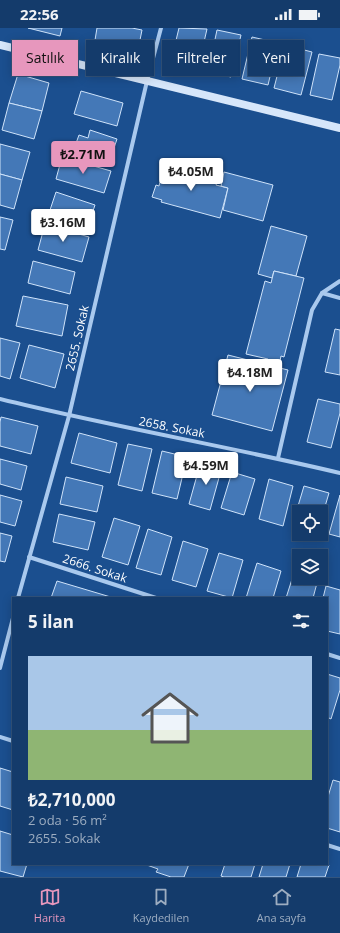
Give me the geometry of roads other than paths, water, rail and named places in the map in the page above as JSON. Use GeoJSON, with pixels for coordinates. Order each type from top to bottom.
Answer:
{"type":"FeatureCollection","features":[{"type":"Feature","properties":{"kind":"street","name":"2655. Sokak"},"geometry":{"type":"LineString","coordinates":[[18,597],[69,416],[147,81],[161,28]]}},
{"type":"Feature","properties":{"kind":"street"},"geometry":{"type":"LineString","coordinates":[[0,45],[340,128]]}},
{"type":"Feature","properties":{"kind":"street"},"geometry":{"type":"LineString","coordinates":[[278,458],[312,310],[322,293],[340,281]]}},
{"type":"Feature","properties":{"kind":"street"},"geometry":{"type":"LineString","coordinates":[[322,293],[340,298]]}},
{"type":"Feature","properties":{"kind":"street","name":"2658. Sokak"},"geometry":{"type":"LineString","coordinates":[[0,399],[69,416],[278,458],[340,473]]}},
{"type":"Feature","properties":{"kind":"street","name":"2666. Sokak"},"geometry":{"type":"LineString","coordinates":[[29,556],[153,597]]}},
{"type":"Feature","properties":{"kind":"street"},"geometry":{"type":"LineString","coordinates":[[0,668],[12,622]]}},
{"type":"Feature","properties":{"kind":"street"},"geometry":{"type":"LineString","coordinates":[[328,654],[340,658]]}},
{"type":"Feature","properties":{"kind":"street"},"geometry":{"type":"LineString","coordinates":[[0,737],[12,741]]}},
{"type":"Feature","properties":{"kind":"street"},"geometry":{"type":"LineString","coordinates":[[328,845],[340,849]]}}]}
